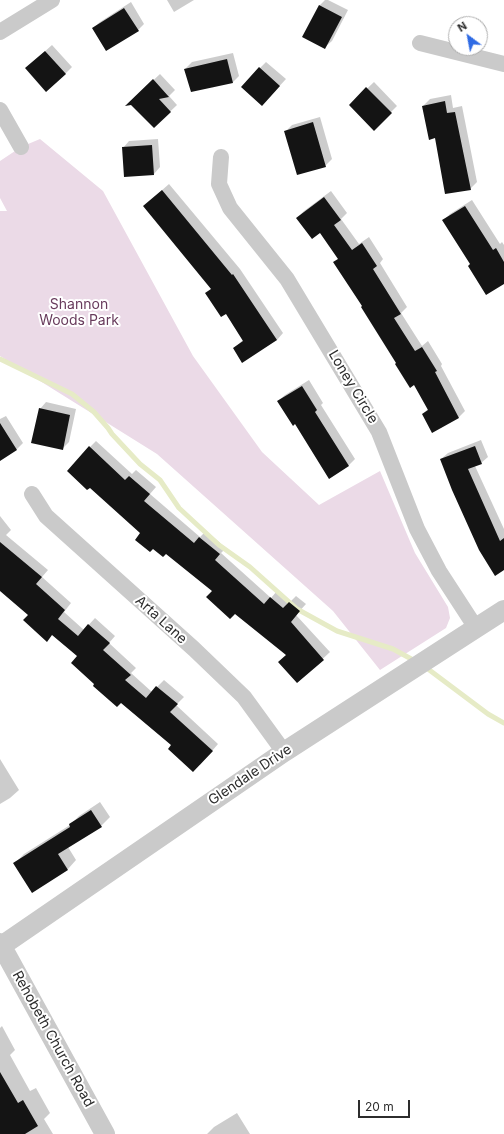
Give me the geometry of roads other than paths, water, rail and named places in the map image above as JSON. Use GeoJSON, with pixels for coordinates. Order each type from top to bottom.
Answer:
{"type":"FeatureCollection","features":[{"type":"Feature","properties":{"kind":"street"},"geometry":{"type":"LineString","coordinates":[[0,32],[52,0]]}},
{"type":"Feature","properties":{"kind":"street"},"geometry":{"type":"LineString","coordinates":[[420,43],[504,64]]}},
{"type":"Feature","properties":{"kind":"street"},"geometry":{"type":"LineString","coordinates":[[0,110],[21,147]]}},
{"type":"Feature","properties":{"kind":"street","name":"Loney Circle"},"geometry":{"type":"LineString","coordinates":[[221,158],[219,184],[230,208],[287,279],[379,432],[417,529],[439,571],[476,628]]}},
{"type":"Feature","properties":{"kind":"street","name":"Arta Lane"},"geometry":{"type":"LineString","coordinates":[[32,494],[46,516],[194,649],[244,697],[284,752]]}},
{"type":"Feature","properties":{"kind":"street","name":"Glendale Drive"},"geometry":{"type":"LineString","coordinates":[[0,945],[284,752],[504,610]]}},
{"type":"Feature","properties":{"kind":"street","name":"Rehobeth Church Road"},"geometry":{"type":"LineString","coordinates":[[0,945],[105,1134]]}},
{"type":"Feature","properties":{"kind":"waterway"},"geometry":{"type":"LineString","coordinates":[[0,359],[72,394],[94,412],[140,464],[160,480],[179,508],[219,545],[250,567],[297,609],[337,631],[393,649],[415,661]]}},
{"type":"Feature","properties":{"kind":"waterway"},"geometry":{"type":"LineString","coordinates":[[424,666],[488,714],[504,723]]}},
{"type":"Feature","properties":{"kind":"park label","name":"Shannon Woods Park"},"geometry":{"type":"Point","coordinates":[79,314]}}]}
